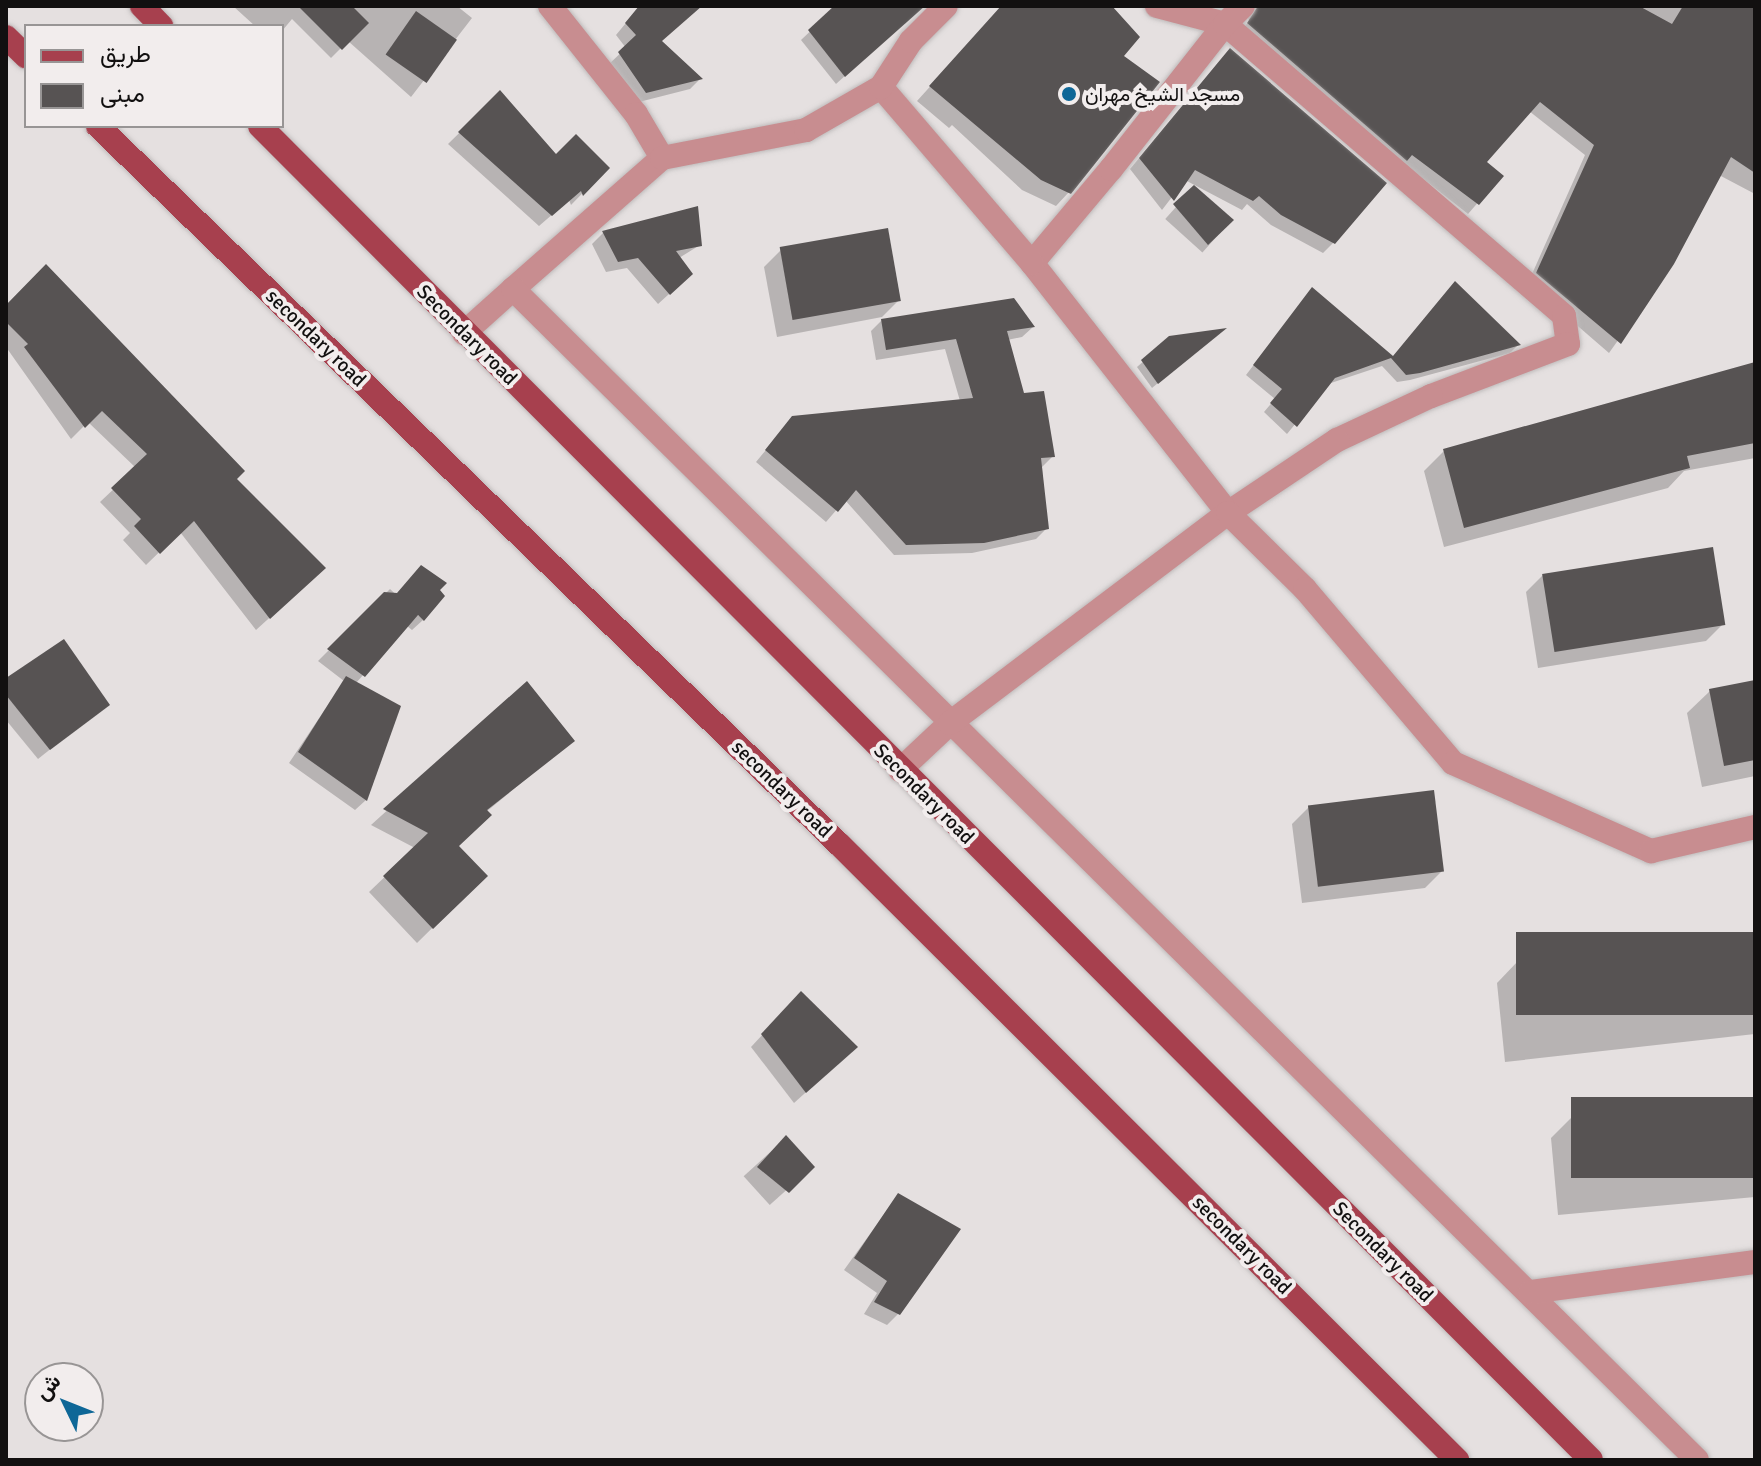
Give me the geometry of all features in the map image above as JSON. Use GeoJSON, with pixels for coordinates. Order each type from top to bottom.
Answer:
{"type":"FeatureCollection","features":[{"type":"Feature","properties":{"kind":"main road"},"geometry":{"type":"LineString","coordinates":[[142,6],[159,24]]}},
{"type":"Feature","properties":{"kind":"main road"},"geometry":{"type":"LineString","coordinates":[[6,37],[24,54]]}},
{"type":"Feature","properties":{"kind":"main road","name":"secondary road"},"geometry":{"type":"LineString","coordinates":[[100,128],[839,844],[1457,1460]]}},
{"type":"Feature","properties":{"kind":"main road","name":"Secondary road"},"geometry":{"type":"LineString","coordinates":[[262,128],[1591,1460]]}},
{"type":"Feature","properties":{"kind":"street"},"geometry":{"type":"LineString","coordinates":[[550,6],[636,114],[662,158]]}},
{"type":"Feature","properties":{"kind":"street"},"geometry":{"type":"LineString","coordinates":[[464,333],[662,158],[806,130],[881,87],[911,41],[946,6]]}},
{"type":"Feature","properties":{"kind":"street"},"geometry":{"type":"LineString","coordinates":[[900,770],[950,723],[1228,513],[1337,440],[1431,396],[1568,344],[1564,316],[1225,24],[1157,6]]}},
{"type":"Feature","properties":{"kind":"street"},"geometry":{"type":"LineString","coordinates":[[1032,263],[1225,24],[1243,6]]}},
{"type":"Feature","properties":{"kind":"street"},"geometry":{"type":"LineString","coordinates":[[881,87],[1032,263],[1228,513],[1305,589],[1453,763],[1651,851],[1755,827]]}},
{"type":"Feature","properties":{"kind":"street"},"geometry":{"type":"LineString","coordinates":[[513,289],[1697,1460]]}},
{"type":"Feature","properties":{"kind":"street"},"geometry":{"type":"LineString","coordinates":[[1530,1292],[1755,1262]]}},
{"type":"Feature","properties":{"kind":"building"},"geometry":{"type":"Polygon","coordinates":[[[298,6],[352,6],[369,23],[342,50],[298,6]]]}},
{"type":"Feature","properties":{"kind":"building"},"geometry":{"type":"Polygon","coordinates":[[[639,6],[702,6],[662,41],[703,79],[646,93],[618,52],[636,35],[625,23],[639,6]]]}},
{"type":"Feature","properties":{"kind":"building"},"geometry":{"type":"Polygon","coordinates":[[[834,6],[925,6],[845,77],[808,30],[834,6]]]}},
{"type":"Feature","properties":{"kind":"building"},"geometry":{"type":"Polygon","coordinates":[[[1001,6],[1112,6],[1140,37],[1124,56],[1160,82],[1071,194],[1041,180],[929,86],[1001,6]]]}},
{"type":"Feature","properties":{"kind":"building"},"geometry":{"type":"Polygon","coordinates":[[[1258,6],[1639,6],[1672,24],[1683,6],[1755,6],[1755,173],[1731,157],[1674,264],[1621,344],[1536,273],[1594,145],[1540,102],[1487,162],[1504,176],[1479,205],[1412,155],[1407,161],[1247,23],[1258,6]]]}},
{"type":"Feature","properties":{"kind":"building"},"geometry":{"type":"Polygon","coordinates":[[[416,11],[457,40],[427,83],[386,54],[416,11]]]}},
{"type":"Feature","properties":{"kind":"building"},"geometry":{"type":"Polygon","coordinates":[[[1230,48],[1387,183],[1335,244],[1281,215],[1259,196],[1253,201],[1195,170],[1174,201],[1139,158],[1230,48]]]}},
{"type":"Feature","properties":{"kind":"building"},"geometry":{"type":"Polygon","coordinates":[[[500,90],[556,154],[576,134],[610,168],[583,196],[581,191],[552,216],[458,132],[500,90]]]}},
{"type":"Feature","properties":{"kind":"building"},"geometry":{"type":"Polygon","coordinates":[[[1194,185],[1234,220],[1208,245],[1173,204],[1194,185]]]}},
{"type":"Feature","properties":{"kind":"building"},"geometry":{"type":"Polygon","coordinates":[[[698,206],[702,246],[676,251],[693,274],[670,295],[638,258],[618,262],[602,231],[698,206]]]}},
{"type":"Feature","properties":{"kind":"building"},"geometry":{"type":"Polygon","coordinates":[[[888,228],[901,301],[793,320],[780,247],[888,228]]]}},
{"type":"Feature","properties":{"kind":"building"},"geometry":{"type":"Polygon","coordinates":[[[46,264],[245,471],[237,479],[326,568],[270,619],[194,521],[160,554],[134,526],[141,519],[111,488],[147,454],[102,411],[85,428],[24,347],[28,344],[6,322],[6,305],[46,264]]]}},
{"type":"Feature","properties":{"kind":"building"},"geometry":{"type":"Polygon","coordinates":[[[1455,281],[1521,345],[1420,373],[1406,375],[1391,358],[1335,378],[1297,427],[1270,403],[1282,389],[1253,365],[1312,287],[1393,356],[1455,281]]]}},
{"type":"Feature","properties":{"kind":"building"},"geometry":{"type":"Polygon","coordinates":[[[1014,298],[1035,327],[1007,331],[1024,393],[1044,391],[1055,457],[1041,458],[1049,529],[984,543],[906,545],[856,490],[838,512],[765,450],[792,416],[973,398],[956,339],[886,350],[881,319],[1014,298]]]}},
{"type":"Feature","properties":{"kind":"building"},"geometry":{"type":"Polygon","coordinates":[[[1227,328],[1158,384],[1141,360],[1169,336],[1227,328]]]}},
{"type":"Feature","properties":{"kind":"building"},"geometry":{"type":"Polygon","coordinates":[[[1755,362],[1755,443],[1687,456],[1690,468],[1464,528],[1443,449],[1755,362]]]}},
{"type":"Feature","properties":{"kind":"building"},"geometry":{"type":"Polygon","coordinates":[[[1713,547],[1725,625],[1554,652],[1542,574],[1713,547]]]}},
{"type":"Feature","properties":{"kind":"building"},"geometry":{"type":"Polygon","coordinates":[[[421,565],[447,583],[440,590],[445,596],[424,621],[418,615],[365,677],[327,649],[384,592],[397,593],[421,565]]]}},
{"type":"Feature","properties":{"kind":"building"},"geometry":{"type":"Polygon","coordinates":[[[64,639],[110,705],[50,750],[6,695],[6,678],[64,639]]]}},
{"type":"Feature","properties":{"kind":"building"},"geometry":{"type":"Polygon","coordinates":[[[346,676],[401,706],[367,801],[298,752],[346,676]]]}},
{"type":"Feature","properties":{"kind":"building"},"geometry":{"type":"Polygon","coordinates":[[[1755,680],[1755,760],[1724,766],[1709,689],[1755,680]]]}},
{"type":"Feature","properties":{"kind":"building"},"geometry":{"type":"Polygon","coordinates":[[[527,681],[575,741],[487,810],[492,815],[459,846],[488,876],[433,929],[383,876],[428,833],[383,809],[527,681]]]}},
{"type":"Feature","properties":{"kind":"building"},"geometry":{"type":"Polygon","coordinates":[[[1434,790],[1444,871],[1318,887],[1308,805],[1434,790]]]}},
{"type":"Feature","properties":{"kind":"building"},"geometry":{"type":"Polygon","coordinates":[[[1516,932],[1755,932],[1755,1015],[1516,1015],[1516,932]]]}},
{"type":"Feature","properties":{"kind":"building"},"geometry":{"type":"Polygon","coordinates":[[[801,991],[858,1047],[806,1093],[761,1034],[801,991]]]}},
{"type":"Feature","properties":{"kind":"building"},"geometry":{"type":"Polygon","coordinates":[[[1571,1097],[1755,1097],[1755,1178],[1571,1178],[1571,1097]]]}},
{"type":"Feature","properties":{"kind":"building"},"geometry":{"type":"Polygon","coordinates":[[[786,1135],[815,1167],[789,1193],[757,1167],[786,1135]]]}},
{"type":"Feature","properties":{"kind":"building"},"geometry":{"type":"Polygon","coordinates":[[[898,1193],[961,1229],[900,1315],[874,1302],[887,1281],[854,1258],[898,1193]]]}},
{"type":"Feature","properties":{"kind":"place","name":"مسجد الشيخ مهران"},"geometry":{"type":"Point","coordinates":[1069,94]}}]}
